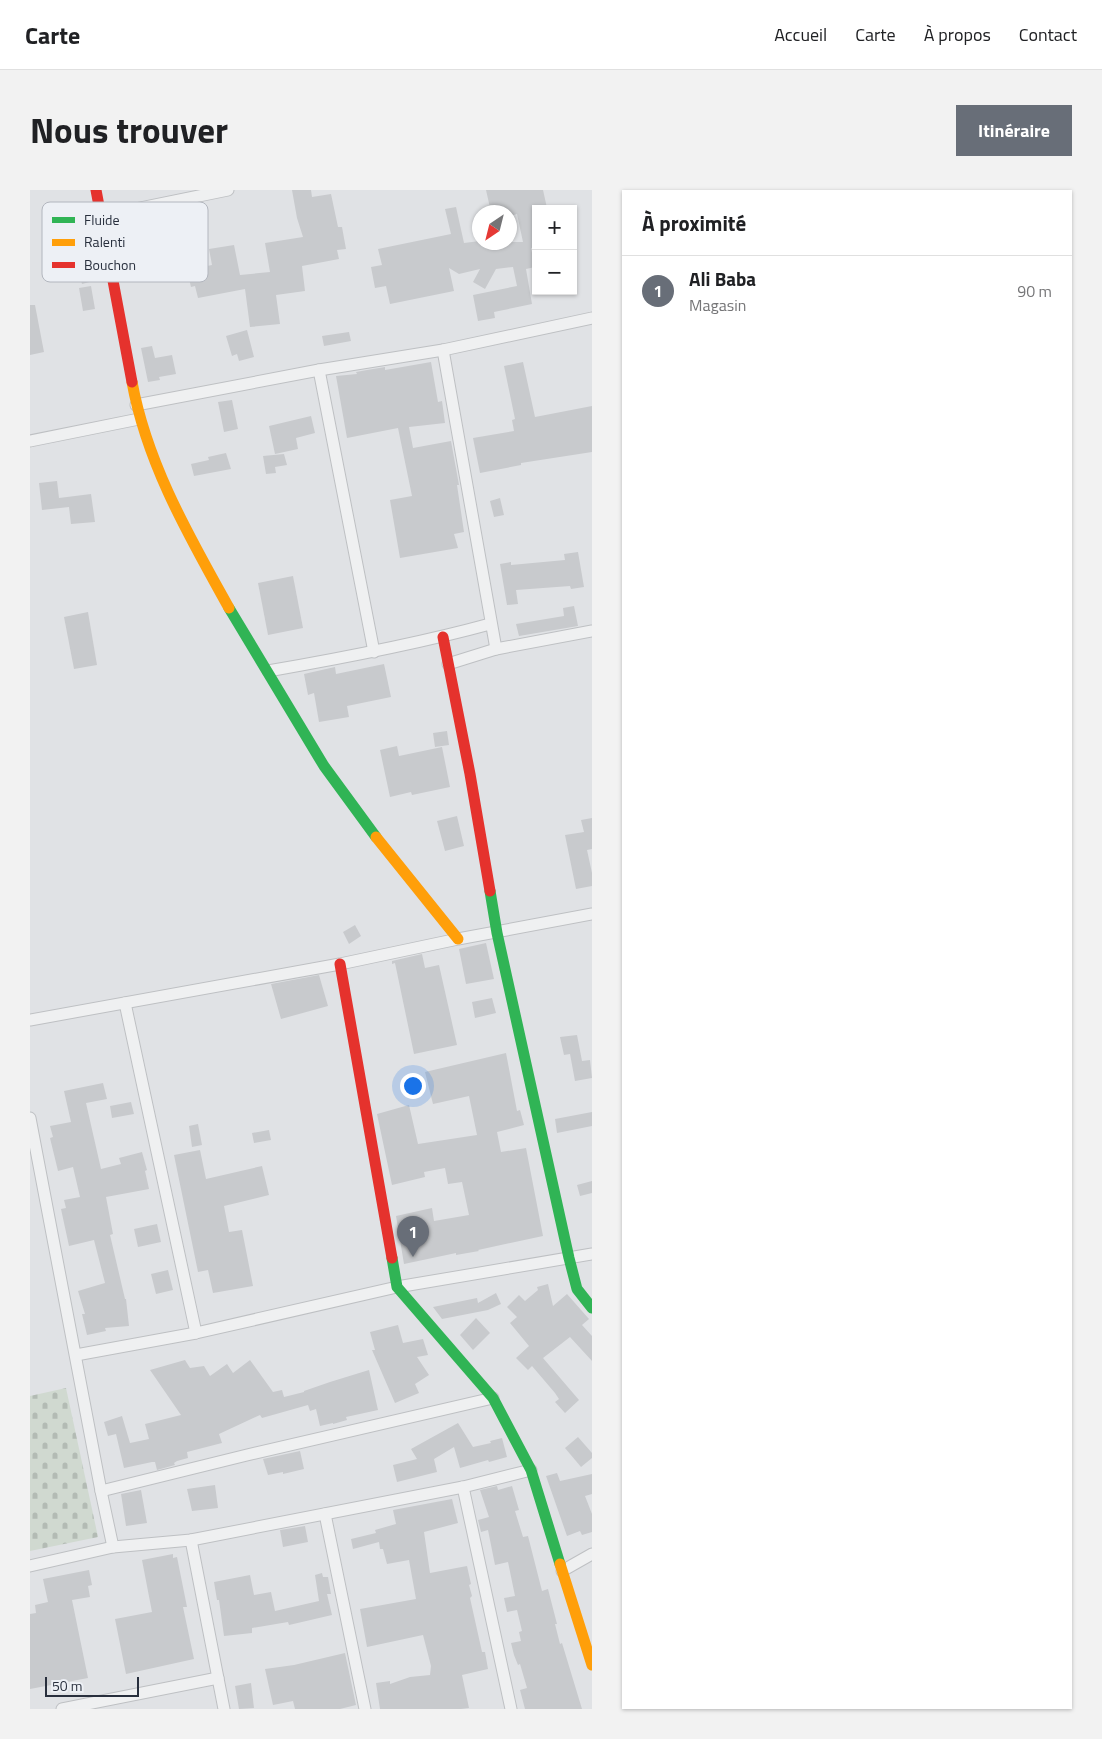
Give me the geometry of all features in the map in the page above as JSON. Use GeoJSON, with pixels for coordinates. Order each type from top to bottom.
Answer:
{"type":"FeatureCollection","features":[{"type":"Feature","properties":{"kind":"street"},"geometry":{"type":"LineString","coordinates":[[169,202],[228,190]]}},
{"type":"Feature","properties":{"kind":"street"},"geometry":{"type":"LineString","coordinates":[[113,282],[139,419],[166,490],[249,643],[268,671],[324,766],[360,816],[458,939]]}},
{"type":"Feature","properties":{"kind":"street"},"geometry":{"type":"LineString","coordinates":[[136,406],[319,370],[443,350],[592,318]]}},
{"type":"Feature","properties":{"kind":"street"},"geometry":{"type":"LineString","coordinates":[[443,350],[490,624],[496,649]]}},
{"type":"Feature","properties":{"kind":"street"},"geometry":{"type":"LineString","coordinates":[[319,370],[374,652]]}},
{"type":"Feature","properties":{"kind":"street"},"geometry":{"type":"LineString","coordinates":[[30,441],[139,419]]}},
{"type":"Feature","properties":{"kind":"street"},"geometry":{"type":"LineString","coordinates":[[268,671],[374,652],[443,637],[490,624]]}},
{"type":"Feature","properties":{"kind":"street"},"geometry":{"type":"LineString","coordinates":[[448,664],[496,649],[592,632]]}},
{"type":"Feature","properties":{"kind":"street"},"geometry":{"type":"LineString","coordinates":[[443,637],[470,774],[497,933],[568,1258],[577,1289],[592,1308]]}},
{"type":"Feature","properties":{"kind":"street"},"geometry":{"type":"LineString","coordinates":[[30,1020],[340,964],[458,939],[592,914]]}},
{"type":"Feature","properties":{"kind":"street"},"geometry":{"type":"LineString","coordinates":[[340,964],[397,1287],[493,1398],[531,1470],[592,1662]]}},
{"type":"Feature","properties":{"kind":"street"},"geometry":{"type":"LineString","coordinates":[[125,1003],[196,1333]]}},
{"type":"Feature","properties":{"kind":"street"},"geometry":{"type":"LineString","coordinates":[[30,1118],[113,1547]]}},
{"type":"Feature","properties":{"kind":"street"},"geometry":{"type":"LineString","coordinates":[[76,1355],[196,1333],[397,1287],[592,1254]]}},
{"type":"Feature","properties":{"kind":"street"},"geometry":{"type":"LineString","coordinates":[[101,1491],[256,1452],[493,1398]]}},
{"type":"Feature","properties":{"kind":"street"},"geometry":{"type":"LineString","coordinates":[[30,1566],[113,1547],[191,1540],[463,1487],[531,1470]]}},
{"type":"Feature","properties":{"kind":"street"},"geometry":{"type":"LineString","coordinates":[[463,1487],[511,1709]]}},
{"type":"Feature","properties":{"kind":"street"},"geometry":{"type":"LineString","coordinates":[[325,1514],[366,1709]]}},
{"type":"Feature","properties":{"kind":"street"},"geometry":{"type":"LineString","coordinates":[[191,1540],[224,1709]]}},
{"type":"Feature","properties":{"kind":"street"},"geometry":{"type":"LineString","coordinates":[[562,1571],[592,1554]]}},
{"type":"Feature","properties":{"kind":"street"},"geometry":{"type":"LineString","coordinates":[[62,1709],[218,1678]]}},
{"type":"Feature","properties":{"kind":"green space"},"geometry":{"type":"Polygon","coordinates":[[[66,1388],[98,1537],[30,1551],[30,1396],[66,1388]]]}},
{"type":"Feature","properties":{"kind":"building"},"geometry":{"type":"Polygon","coordinates":[[[292,190],[311,190],[312,197],[331,194],[338,227],[342,227],[346,249],[337,250],[339,259],[302,266],[305,291],[276,295],[280,324],[250,327],[245,289],[198,298],[195,286],[191,287],[190,282],[208,282],[208,266],[212,265],[209,249],[234,245],[240,275],[270,272],[265,243],[303,237],[297,218],[292,190]]]}},
{"type":"Feature","properties":{"kind":"building"},"geometry":{"type":"Polygon","coordinates":[[[486,190],[543,190],[546,205],[532,205],[532,268],[526,269],[532,304],[494,312],[495,318],[478,321],[473,295],[517,286],[513,267],[496,269],[485,289],[473,282],[480,269],[459,274],[449,268],[454,291],[390,304],[386,286],[375,288],[371,267],[382,265],[378,249],[451,234],[445,209],[456,207],[464,243],[472,242],[472,250],[517,250],[517,242],[523,242],[517,205],[489,205],[486,190]]]}},
{"type":"Feature","properties":{"kind":"building"},"geometry":{"type":"Polygon","coordinates":[[[91,286],[95,309],[83,311],[79,288],[91,286]]]}},
{"type":"Feature","properties":{"kind":"building"},"geometry":{"type":"Polygon","coordinates":[[[30,305],[35,305],[44,352],[30,355],[30,305]]]}},
{"type":"Feature","properties":{"kind":"building"},"geometry":{"type":"Polygon","coordinates":[[[247,330],[254,357],[239,361],[237,354],[232,356],[226,336],[247,330]]]}},
{"type":"Feature","properties":{"kind":"building"},"geometry":{"type":"Polygon","coordinates":[[[349,332],[351,341],[324,346],[322,336],[349,332]]]}},
{"type":"Feature","properties":{"kind":"building"},"geometry":{"type":"Polygon","coordinates":[[[152,346],[155,358],[172,355],[176,374],[159,377],[160,380],[148,382],[141,348],[152,346]]]}},
{"type":"Feature","properties":{"kind":"building"},"geometry":{"type":"Polygon","coordinates":[[[431,362],[438,402],[442,401],[445,423],[409,427],[413,448],[451,441],[459,485],[457,485],[464,532],[454,534],[458,548],[400,558],[390,500],[412,496],[398,428],[347,438],[336,376],[357,374],[356,372],[385,367],[385,370],[431,362]]]}},
{"type":"Feature","properties":{"kind":"building"},"geometry":{"type":"Polygon","coordinates":[[[523,362],[535,417],[592,406],[592,452],[521,463],[521,465],[480,473],[473,438],[514,431],[512,420],[515,419],[504,366],[523,362]]]}},
{"type":"Feature","properties":{"kind":"building"},"geometry":{"type":"Polygon","coordinates":[[[232,400],[238,429],[224,432],[218,402],[232,400]]]}},
{"type":"Feature","properties":{"kind":"building"},"geometry":{"type":"Polygon","coordinates":[[[311,416],[315,433],[296,438],[298,449],[275,454],[269,426],[311,416]]]}},
{"type":"Feature","properties":{"kind":"building"},"geometry":{"type":"Polygon","coordinates":[[[226,453],[231,469],[194,476],[191,464],[209,460],[208,457],[226,453]]]}},
{"type":"Feature","properties":{"kind":"building"},"geometry":{"type":"Polygon","coordinates":[[[284,454],[287,465],[275,467],[276,473],[266,474],[263,456],[284,454]]]}},
{"type":"Feature","properties":{"kind":"building"},"geometry":{"type":"Polygon","coordinates":[[[57,481],[59,498],[91,494],[95,522],[71,524],[69,507],[42,510],[39,483],[57,481]]]}},
{"type":"Feature","properties":{"kind":"building"},"geometry":{"type":"Polygon","coordinates":[[[500,498],[504,515],[494,517],[490,501],[500,498]]]}},
{"type":"Feature","properties":{"kind":"building"},"geometry":{"type":"Polygon","coordinates":[[[578,552],[584,587],[571,589],[570,586],[516,590],[518,604],[507,605],[500,564],[511,562],[511,565],[565,560],[564,554],[578,552]]]}},
{"type":"Feature","properties":{"kind":"building"},"geometry":{"type":"Polygon","coordinates":[[[293,576],[303,628],[268,635],[258,583],[293,576]]]}},
{"type":"Feature","properties":{"kind":"building"},"geometry":{"type":"Polygon","coordinates":[[[574,606],[578,626],[519,636],[516,624],[564,616],[563,608],[574,606]]]}},
{"type":"Feature","properties":{"kind":"building"},"geometry":{"type":"Polygon","coordinates":[[[88,612],[97,665],[74,669],[64,617],[88,612]]]}},
{"type":"Feature","properties":{"kind":"building"},"geometry":{"type":"Polygon","coordinates":[[[384,664],[391,697],[347,706],[349,717],[319,722],[314,693],[308,695],[304,674],[335,667],[336,674],[384,664]]]}},
{"type":"Feature","properties":{"kind":"building"},"geometry":{"type":"Polygon","coordinates":[[[447,731],[449,745],[435,747],[433,733],[447,731]]]}},
{"type":"Feature","properties":{"kind":"building"},"geometry":{"type":"Polygon","coordinates":[[[397,746],[399,756],[442,747],[450,787],[412,795],[411,792],[390,797],[380,750],[397,746]]]}},
{"type":"Feature","properties":{"kind":"building"},"geometry":{"type":"Polygon","coordinates":[[[457,816],[464,846],[445,851],[437,821],[457,816]]]}},
{"type":"Feature","properties":{"kind":"building"},"geometry":{"type":"Polygon","coordinates":[[[592,818],[592,849],[587,850],[592,873],[592,886],[576,889],[565,835],[584,832],[581,820],[592,818]]]}},
{"type":"Feature","properties":{"kind":"building"},"geometry":{"type":"Polygon","coordinates":[[[355,925],[361,936],[349,944],[343,932],[355,925]]]}},
{"type":"Feature","properties":{"kind":"building"},"geometry":{"type":"Polygon","coordinates":[[[486,943],[494,979],[466,984],[459,949],[486,943]]]}},
{"type":"Feature","properties":{"kind":"building"},"geometry":{"type":"Polygon","coordinates":[[[422,954],[425,968],[439,965],[457,1045],[414,1054],[395,963],[392,964],[392,961],[422,954]]]}},
{"type":"Feature","properties":{"kind":"building"},"geometry":{"type":"Polygon","coordinates":[[[319,975],[328,1006],[281,1019],[271,984],[319,975]]]}},
{"type":"Feature","properties":{"kind":"building"},"geometry":{"type":"Polygon","coordinates":[[[492,998],[496,1013],[475,1018],[472,1002],[492,998]]]}},
{"type":"Feature","properties":{"kind":"building"},"geometry":{"type":"Polygon","coordinates":[[[577,1035],[582,1061],[590,1060],[592,1078],[575,1081],[570,1054],[564,1055],[560,1037],[577,1035]]]}},
{"type":"Feature","properties":{"kind":"building"},"geometry":{"type":"Polygon","coordinates":[[[506,1053],[517,1111],[520,1110],[524,1125],[497,1132],[501,1152],[526,1148],[543,1236],[479,1251],[456,1255],[456,1253],[404,1264],[396,1216],[432,1208],[434,1221],[469,1215],[462,1182],[448,1184],[445,1168],[424,1172],[425,1177],[392,1185],[377,1114],[409,1105],[418,1144],[477,1135],[469,1096],[433,1104],[425,1072],[506,1053]]]}},
{"type":"Feature","properties":{"kind":"building"},"geometry":{"type":"Polygon","coordinates":[[[103,1083],[107,1099],[86,1103],[101,1169],[121,1164],[119,1158],[142,1152],[147,1170],[145,1171],[149,1189],[106,1197],[113,1234],[110,1235],[126,1299],[129,1326],[105,1328],[106,1331],[87,1335],[82,1314],[85,1314],[78,1291],[105,1283],[94,1240],[69,1246],[61,1209],[66,1208],[64,1200],[80,1197],[73,1167],[58,1171],[50,1138],[53,1137],[50,1126],[71,1122],[64,1091],[103,1083]]]}},
{"type":"Feature","properties":{"kind":"building"},"geometry":{"type":"Polygon","coordinates":[[[131,1102],[134,1114],[112,1118],[110,1106],[131,1102]]]}},
{"type":"Feature","properties":{"kind":"building"},"geometry":{"type":"Polygon","coordinates":[[[592,1112],[592,1126],[557,1133],[555,1119],[592,1112]]]}},
{"type":"Feature","properties":{"kind":"building"},"geometry":{"type":"Polygon","coordinates":[[[198,1124],[202,1145],[192,1147],[189,1126],[198,1124]]]}},
{"type":"Feature","properties":{"kind":"building"},"geometry":{"type":"Polygon","coordinates":[[[269,1130],[271,1140],[254,1143],[252,1133],[269,1130]]]}},
{"type":"Feature","properties":{"kind":"building"},"geometry":{"type":"Polygon","coordinates":[[[200,1150],[206,1179],[262,1166],[269,1195],[224,1206],[229,1232],[242,1230],[253,1286],[213,1293],[208,1270],[198,1272],[174,1155],[200,1150]]]}},
{"type":"Feature","properties":{"kind":"building"},"geometry":{"type":"Polygon","coordinates":[[[592,1181],[592,1193],[580,1196],[577,1185],[592,1181]]]}},
{"type":"Feature","properties":{"kind":"building"},"geometry":{"type":"Polygon","coordinates":[[[157,1224],[161,1242],[138,1247],[134,1229],[157,1224]]]}},
{"type":"Feature","properties":{"kind":"building"},"geometry":{"type":"Polygon","coordinates":[[[168,1270],[173,1290],[156,1294],[151,1274],[168,1270]]]}},
{"type":"Feature","properties":{"kind":"building"},"geometry":{"type":"Polygon","coordinates":[[[548,1284],[553,1306],[567,1294],[589,1319],[582,1325],[592,1336],[592,1361],[570,1337],[543,1358],[579,1400],[565,1413],[555,1402],[559,1399],[555,1393],[532,1366],[528,1370],[516,1358],[529,1346],[510,1323],[517,1317],[507,1307],[519,1295],[525,1301],[538,1290],[537,1287],[548,1284]]]}},
{"type":"Feature","properties":{"kind":"building"},"geometry":{"type":"Polygon","coordinates":[[[496,1293],[501,1304],[488,1310],[442,1319],[433,1307],[477,1298],[478,1303],[496,1293]]]}},
{"type":"Feature","properties":{"kind":"building"},"geometry":{"type":"Polygon","coordinates":[[[476,1318],[490,1333],[473,1350],[460,1335],[476,1318]]]}},
{"type":"Feature","properties":{"kind":"building"},"geometry":{"type":"Polygon","coordinates":[[[398,1325],[403,1343],[423,1339],[428,1355],[417,1357],[429,1375],[415,1384],[419,1393],[395,1403],[372,1350],[375,1350],[370,1332],[398,1325]]]}},
{"type":"Feature","properties":{"kind":"building"},"geometry":{"type":"Polygon","coordinates":[[[185,1360],[190,1368],[204,1366],[210,1376],[227,1364],[233,1373],[250,1360],[273,1392],[282,1390],[284,1397],[369,1370],[378,1410],[346,1417],[347,1420],[320,1426],[316,1409],[310,1411],[308,1405],[262,1418],[260,1415],[219,1434],[222,1443],[187,1452],[188,1458],[177,1461],[174,1463],[175,1465],[157,1470],[155,1462],[152,1462],[124,1468],[116,1434],[108,1436],[104,1422],[122,1416],[130,1443],[149,1439],[145,1424],[181,1415],[150,1370],[185,1360]]]}},
{"type":"Feature","properties":{"kind":"building"},"geometry":{"type":"Polygon","coordinates":[[[458,1423],[473,1447],[491,1443],[490,1441],[502,1438],[507,1457],[460,1468],[454,1447],[434,1459],[437,1472],[397,1482],[393,1465],[417,1459],[411,1449],[458,1423]]]}},
{"type":"Feature","properties":{"kind":"building"},"geometry":{"type":"Polygon","coordinates":[[[578,1437],[592,1453],[592,1458],[581,1467],[565,1448],[578,1437]]]}},
{"type":"Feature","properties":{"kind":"building"},"geometry":{"type":"Polygon","coordinates":[[[300,1451],[304,1469],[268,1475],[263,1459],[300,1451]]]}},
{"type":"Feature","properties":{"kind":"building"},"geometry":{"type":"Polygon","coordinates":[[[557,1473],[560,1481],[592,1474],[592,1494],[585,1496],[592,1514],[592,1532],[582,1535],[580,1531],[567,1536],[546,1476],[557,1473]]]}},
{"type":"Feature","properties":{"kind":"building"},"geometry":{"type":"Polygon","coordinates":[[[215,1485],[218,1508],[192,1511],[187,1489],[215,1485]]]}},
{"type":"Feature","properties":{"kind":"building"},"geometry":{"type":"Polygon","coordinates":[[[497,1486],[498,1490],[512,1486],[519,1510],[515,1511],[523,1537],[528,1536],[542,1591],[548,1589],[560,1644],[562,1643],[582,1709],[525,1709],[520,1690],[527,1688],[511,1643],[521,1641],[519,1632],[522,1631],[517,1610],[507,1612],[504,1598],[515,1596],[508,1562],[495,1565],[488,1530],[481,1532],[478,1520],[489,1517],[480,1490],[497,1486]]]}},
{"type":"Feature","properties":{"kind":"building"},"geometry":{"type":"Polygon","coordinates":[[[141,1490],[147,1523],[126,1526],[121,1494],[141,1490]]]}},
{"type":"Feature","properties":{"kind":"building"},"geometry":{"type":"Polygon","coordinates":[[[452,1499],[458,1523],[424,1532],[430,1573],[467,1566],[471,1584],[469,1585],[472,1596],[470,1598],[482,1652],[485,1652],[488,1669],[462,1675],[469,1708],[380,1709],[376,1683],[390,1681],[390,1684],[410,1677],[430,1675],[431,1666],[423,1635],[367,1647],[360,1609],[416,1599],[409,1560],[387,1564],[379,1542],[353,1549],[351,1539],[376,1533],[375,1530],[396,1524],[393,1510],[452,1499]]]}},
{"type":"Feature","properties":{"kind":"building"},"geometry":{"type":"Polygon","coordinates":[[[305,1526],[308,1542],[283,1547],[280,1530],[305,1526]]]}},
{"type":"Feature","properties":{"kind":"building"},"geometry":{"type":"Polygon","coordinates":[[[173,1554],[173,1558],[177,1557],[187,1607],[183,1607],[194,1659],[126,1674],[115,1619],[152,1612],[142,1560],[173,1554]]]}},
{"type":"Feature","properties":{"kind":"building"},"geometry":{"type":"Polygon","coordinates":[[[89,1570],[92,1585],[88,1586],[90,1597],[72,1600],[88,1678],[30,1689],[30,1614],[36,1613],[35,1605],[48,1602],[43,1579],[89,1570]]]}},
{"type":"Feature","properties":{"kind":"building"},"geometry":{"type":"Polygon","coordinates":[[[322,1573],[323,1577],[328,1577],[331,1594],[327,1594],[332,1615],[289,1625],[288,1622],[252,1628],[252,1633],[224,1636],[219,1600],[217,1600],[214,1582],[250,1575],[254,1595],[271,1592],[275,1611],[319,1601],[315,1575],[322,1573]]]}},
{"type":"Feature","properties":{"kind":"building"},"geometry":{"type":"Polygon","coordinates":[[[345,1653],[356,1705],[340,1709],[295,1709],[293,1701],[273,1705],[265,1669],[294,1665],[345,1653]]]}},
{"type":"Feature","properties":{"kind":"building"},"geometry":{"type":"Polygon","coordinates":[[[251,1683],[254,1708],[239,1709],[235,1686],[251,1683]]]}},
{"type":"Feature","properties":{"kind":"traffic: fast"},"geometry":{"type":"LineString","coordinates":[[229,608],[324,766],[376,837]]}},
{"type":"Feature","properties":{"kind":"traffic: fast"},"geometry":{"type":"LineString","coordinates":[[490,891],[497,933],[569,1258],[577,1289],[592,1308]]}},
{"type":"Feature","properties":{"kind":"traffic: fast"},"geometry":{"type":"LineString","coordinates":[[392,1258],[397,1287],[493,1398],[531,1470],[560,1564]]}},
{"type":"Feature","properties":{"kind":"traffic: slow"},"geometry":{"type":"LineString","coordinates":[[132,382],[148,442],[171,499],[229,608]]}},
{"type":"Feature","properties":{"kind":"traffic: slow"},"geometry":{"type":"LineString","coordinates":[[376,837],[458,939]]}},
{"type":"Feature","properties":{"kind":"traffic: slow"},"geometry":{"type":"LineString","coordinates":[[560,1564],[592,1665]]}},
{"type":"Feature","properties":{"kind":"traffic: jam"},"geometry":{"type":"LineString","coordinates":[[96,190],[98,202]]}},
{"type":"Feature","properties":{"kind":"traffic: jam"},"geometry":{"type":"LineString","coordinates":[[113,282],[132,382]]}},
{"type":"Feature","properties":{"kind":"traffic: jam"},"geometry":{"type":"LineString","coordinates":[[443,637],[470,774],[490,891]]}},
{"type":"Feature","properties":{"kind":"traffic: jam"},"geometry":{"type":"LineString","coordinates":[[340,964],[392,1258]]}},
{"type":"Feature","properties":{"kind":"place","name":"Ali Baba"},"geometry":{"type":"Point","coordinates":[413,1257]}}]}
